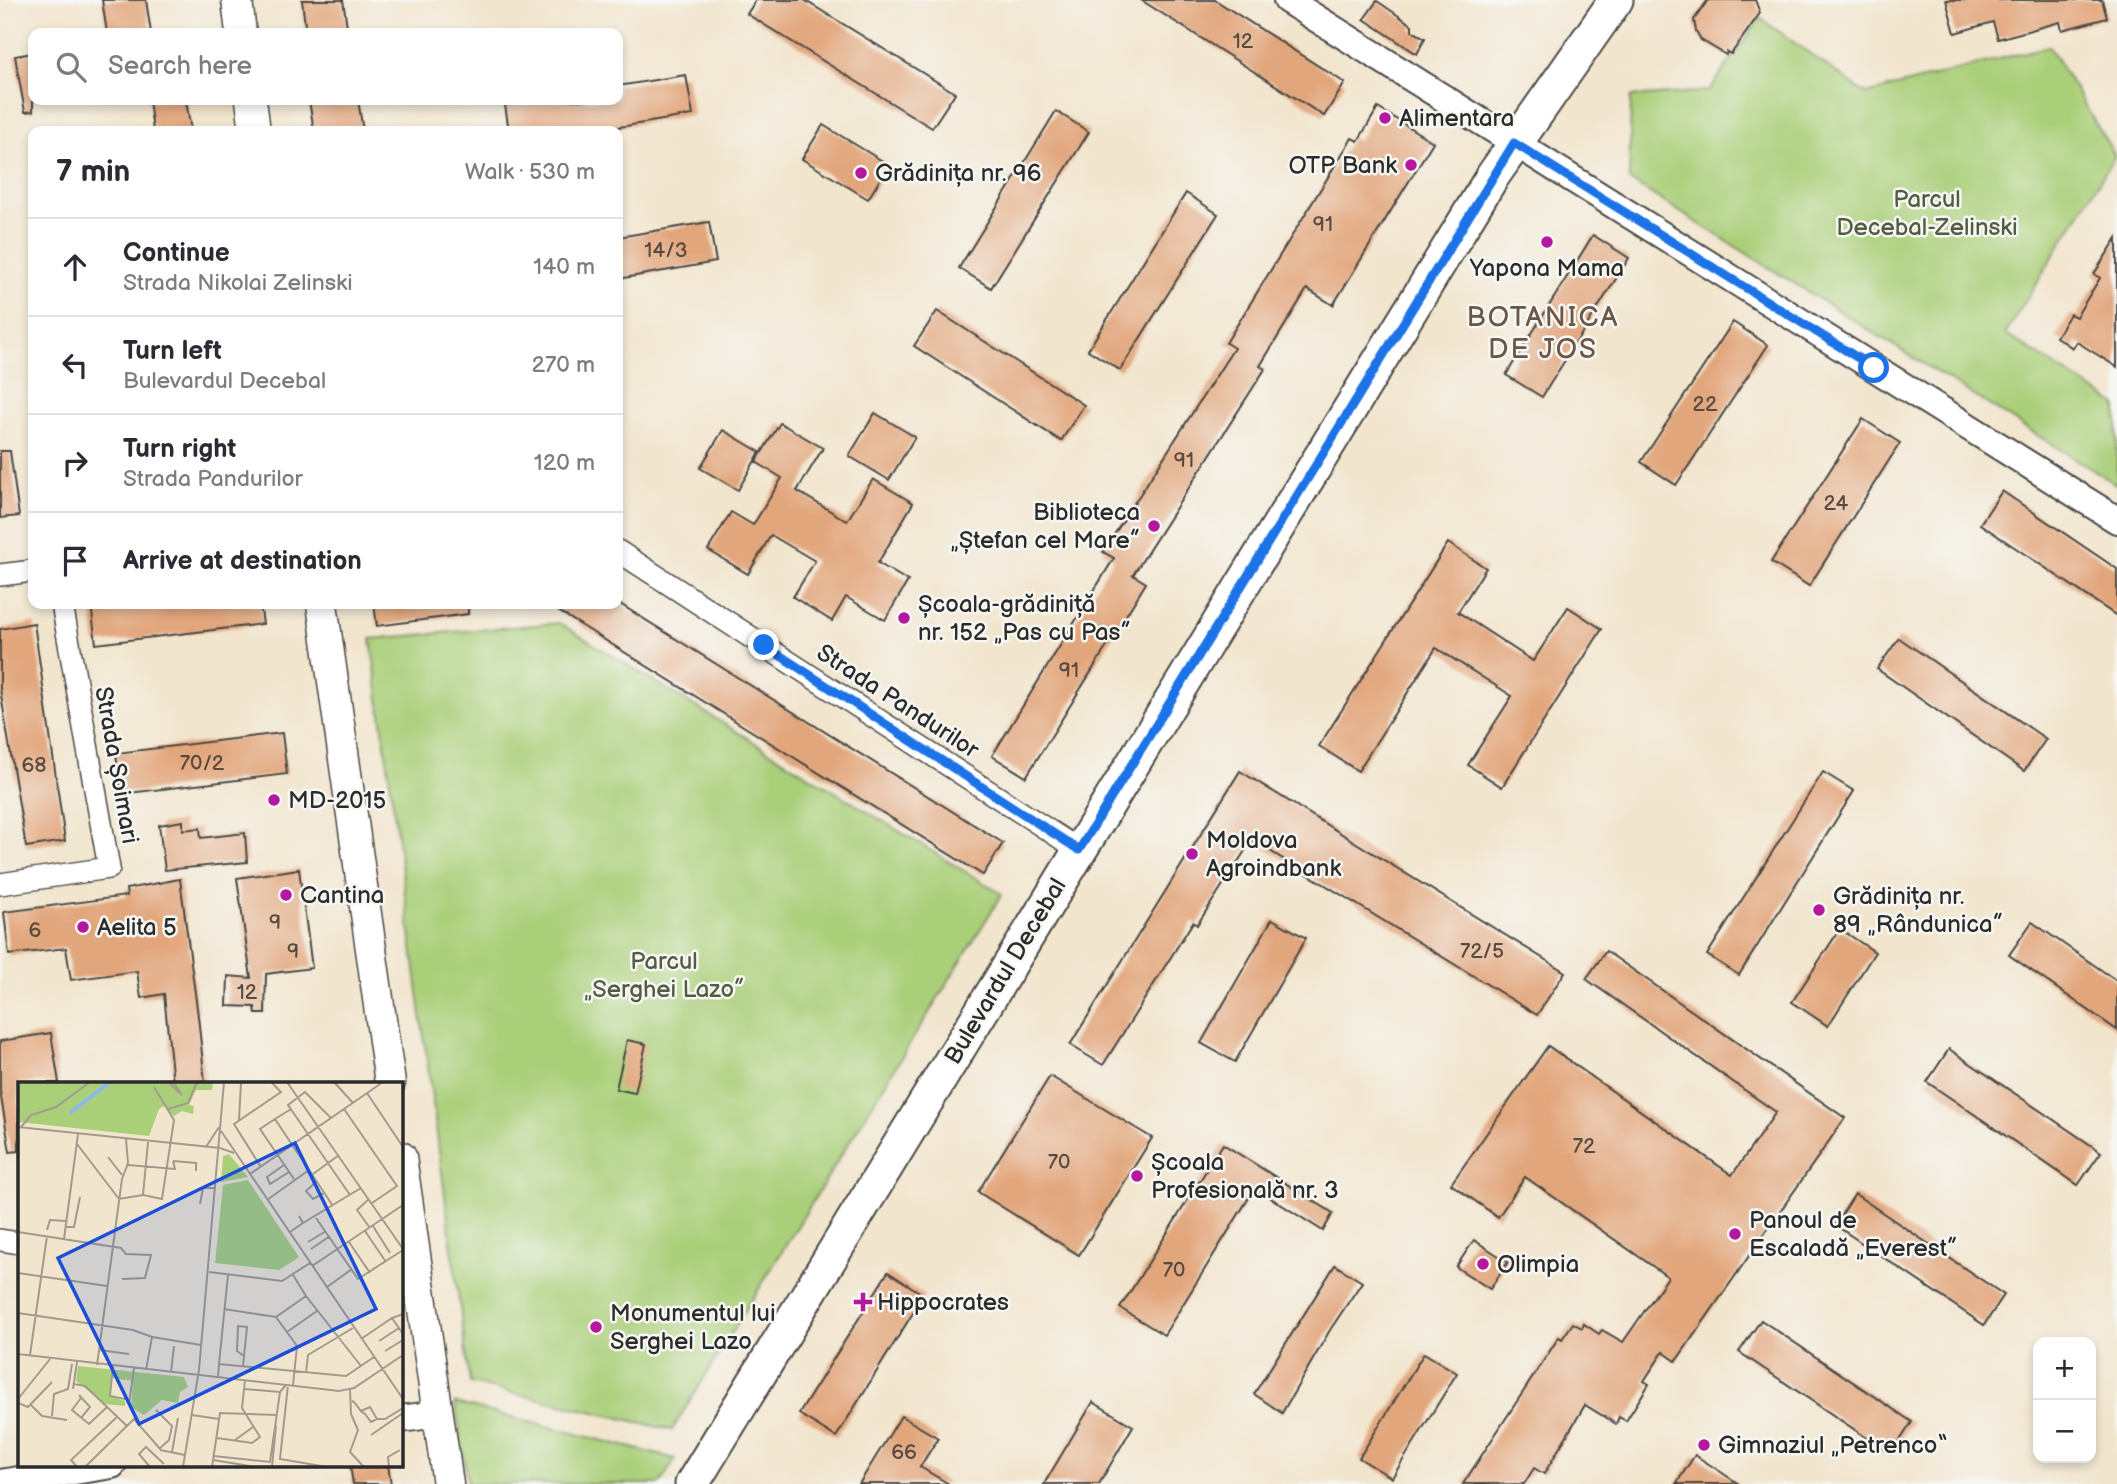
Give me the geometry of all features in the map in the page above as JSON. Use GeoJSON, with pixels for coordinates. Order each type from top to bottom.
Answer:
{"type":"FeatureCollection","features":[{"type":"Feature","properties":{"kind":"main road"},"geometry":{"type":"LineString","coordinates":[[237,0],[240,28]]}},
{"type":"Feature","properties":{"kind":"main road","name":"Bulevardul Decebal"},"geometry":{"type":"LineString","coordinates":[[692,1484],[1514,143],[1616,0]]}},
{"type":"Feature","properties":{"kind":"main road"},"geometry":{"type":"LineString","coordinates":[[252,105],[254,126]]}},
{"type":"Feature","properties":{"kind":"main road"},"geometry":{"type":"LineString","coordinates":[[323,609],[390,1082]]}},
{"type":"Feature","properties":{"kind":"main road"},"geometry":{"type":"LineString","coordinates":[[402,1173],[448,1484]]}},
{"type":"Feature","properties":{"kind":"street"},"geometry":{"type":"LineString","coordinates":[[1287,0],[2117,520]]}},
{"type":"Feature","properties":{"kind":"street","name":"Strada Pandurilor"},"geometry":{"type":"LineString","coordinates":[[623,554],[1079,850]]}},
{"type":"Feature","properties":{"kind":"street"},"geometry":{"type":"LineString","coordinates":[[0,575],[28,572]]}},
{"type":"Feature","properties":{"kind":"street","name":"Strada Șoimari"},"geometry":{"type":"LineString","coordinates":[[0,884],[109,868],[63,609]]}},
{"type":"Feature","properties":{"kind":"street"},"geometry":{"type":"LineString","coordinates":[[0,1240],[18,1243]]}},
{"type":"Feature","properties":{"kind":"street"},"geometry":{"type":"LineString","coordinates":[[402,1419],[437,1414]]}},
{"type":"Feature","properties":{"kind":"street"},"geometry":{"type":"LineString","coordinates":[[0,1483],[106,1466]]}},
{"type":"Feature","properties":{"kind":"green space","name":"Parcul Decebal-Zelinski"},"geometry":{"type":"Polygon","coordinates":[[[1760,18],[1866,94],[2049,46],[2115,156],[2005,334],[2117,405],[2117,485],[1629,180],[1631,97],[1709,91],[1760,18]]]}},
{"type":"Feature","properties":{"kind":"green space","name":"Parcul „Serghei Lazo”"},"geometry":{"type":"Polygon","coordinates":[[[559,623],[1002,894],[672,1430],[470,1383],[371,639],[559,623]]]}},
{"type":"Feature","properties":{"kind":"green space"},"geometry":{"type":"Polygon","coordinates":[[[455,1403],[675,1459],[660,1484],[468,1484],[455,1403]]]}},
{"type":"Feature","properties":{"kind":"building"},"geometry":{"type":"Polygon","coordinates":[[[102,0],[146,0],[150,28],[106,28],[102,0]]]}},
{"type":"Feature","properties":{"kind":"building"},"geometry":{"type":"Polygon","coordinates":[[[302,0],[343,0],[347,28],[305,28],[302,0]]]}},
{"type":"Feature","properties":{"kind":"building"},"geometry":{"type":"Polygon","coordinates":[[[756,0],[804,0],[955,93],[932,128],[747,14],[756,0]]]}},
{"type":"Feature","properties":{"kind":"building"},"geometry":{"type":"Polygon","coordinates":[[[1141,0],[1215,0],[1345,83],[1324,116],[1141,0]]]}},
{"type":"Feature","properties":{"kind":"building"},"geometry":{"type":"Polygon","coordinates":[[[1708,0],[1755,0],[1760,13],[1731,54],[1727,52],[1726,55],[1701,40],[1696,31],[1694,20],[1708,0]]]}},
{"type":"Feature","properties":{"kind":"building"},"geometry":{"type":"Polygon","coordinates":[[[1946,0],[2102,0],[2107,18],[2062,30],[2060,22],[1998,39],[1993,22],[1955,33],[1946,0]]]}},
{"type":"Feature","properties":{"kind":"building"},"geometry":{"type":"Polygon","coordinates":[[[1377,1],[1412,25],[1412,31],[1425,38],[1417,54],[1364,19],[1377,1]]]}},
{"type":"Feature","properties":{"kind":"building"},"geometry":{"type":"Polygon","coordinates":[[[28,54],[28,105],[33,105],[33,111],[25,112],[15,56],[28,54]]]}},
{"type":"Feature","properties":{"kind":"building"},"geometry":{"type":"Polygon","coordinates":[[[686,75],[693,115],[623,126],[508,126],[505,105],[623,105],[623,85],[686,75]]]}},
{"type":"Feature","properties":{"kind":"building"},"geometry":{"type":"Polygon","coordinates":[[[150,105],[187,105],[190,126],[152,126],[150,105]]]}},
{"type":"Feature","properties":{"kind":"building"},"geometry":{"type":"Polygon","coordinates":[[[310,105],[359,105],[362,126],[313,126],[310,105]]]}},
{"type":"Feature","properties":{"kind":"building"},"geometry":{"type":"Polygon","coordinates":[[[1378,108],[1433,142],[1333,305],[1307,289],[1260,366],[1265,369],[1133,575],[1146,583],[1026,777],[992,756],[1114,558],[1103,552],[1234,348],[1226,343],[1352,138],[1358,141],[1378,108]]]}},
{"type":"Feature","properties":{"kind":"building"},"geometry":{"type":"Polygon","coordinates":[[[1056,111],[1089,132],[991,288],[959,268],[1056,111]]]}},
{"type":"Feature","properties":{"kind":"building"},"geometry":{"type":"Polygon","coordinates":[[[823,125],[889,165],[868,199],[802,159],[823,125]]]}},
{"type":"Feature","properties":{"kind":"building"},"geometry":{"type":"Polygon","coordinates":[[[1186,193],[1218,214],[1120,370],[1088,350],[1186,193]]]}},
{"type":"Feature","properties":{"kind":"building"},"geometry":{"type":"Polygon","coordinates":[[[709,222],[716,262],[623,278],[623,236],[709,222]]]}},
{"type":"Feature","properties":{"kind":"building"},"geometry":{"type":"Polygon","coordinates":[[[1593,235],[1629,258],[1542,397],[1506,375],[1593,235]]]}},
{"type":"Feature","properties":{"kind":"building"},"geometry":{"type":"Polygon","coordinates":[[[2117,238],[2117,367],[2077,342],[2073,348],[2056,337],[2070,314],[2076,317],[2100,278],[2094,274],[2117,238]]]}},
{"type":"Feature","properties":{"kind":"building"},"geometry":{"type":"Polygon","coordinates":[[[937,311],[1084,405],[1061,441],[914,346],[937,311]]]}},
{"type":"Feature","properties":{"kind":"building"},"geometry":{"type":"Polygon","coordinates":[[[1733,322],[1768,345],[1676,485],[1641,462],[1733,322]]]}},
{"type":"Feature","properties":{"kind":"building"},"geometry":{"type":"Polygon","coordinates":[[[875,413],[915,437],[889,480],[849,456],[875,413]]]}},
{"type":"Feature","properties":{"kind":"building"},"geometry":{"type":"Polygon","coordinates":[[[1863,419],[1900,443],[1809,586],[1771,562],[1863,419]]]}},
{"type":"Feature","properties":{"kind":"building"},"geometry":{"type":"Polygon","coordinates":[[[780,423],[823,448],[797,491],[847,521],[873,479],[913,503],[878,563],[908,581],[885,620],[846,597],[832,621],[793,597],[815,561],[771,535],[748,574],[708,550],[731,512],[753,525],[782,478],[756,462],[780,423]]]}},
{"type":"Feature","properties":{"kind":"building"},"geometry":{"type":"Polygon","coordinates":[[[723,430],[760,452],[738,490],[700,468],[723,430]]]}},
{"type":"Feature","properties":{"kind":"building"},"geometry":{"type":"Polygon","coordinates":[[[0,451],[10,451],[19,516],[0,518],[0,451]]]}},
{"type":"Feature","properties":{"kind":"building"},"geometry":{"type":"Polygon","coordinates":[[[2002,491],[2117,569],[2117,616],[1980,524],[2002,491]]]}},
{"type":"Feature","properties":{"kind":"building"},"geometry":{"type":"Polygon","coordinates":[[[1448,543],[1486,568],[1458,612],[1533,661],[1568,607],[1602,629],[1502,787],[1468,765],[1512,696],[1436,648],[1358,771],[1319,746],[1448,543]]]}},
{"type":"Feature","properties":{"kind":"building"},"geometry":{"type":"Polygon","coordinates":[[[623,606],[1003,843],[983,875],[555,609],[623,609],[623,606]]]}},
{"type":"Feature","properties":{"kind":"building"},"geometry":{"type":"Polygon","coordinates":[[[92,609],[261,609],[263,624],[96,644],[92,609]]]}},
{"type":"Feature","properties":{"kind":"building"},"geometry":{"type":"Polygon","coordinates":[[[375,609],[468,609],[468,614],[377,626],[375,609]]]}},
{"type":"Feature","properties":{"kind":"building"},"geometry":{"type":"Polygon","coordinates":[[[34,623],[65,841],[26,847],[0,689],[0,629],[34,623]]]}},
{"type":"Feature","properties":{"kind":"building"},"geometry":{"type":"Polygon","coordinates":[[[1899,638],[2046,739],[2024,771],[1877,669],[1899,638]]]}},
{"type":"Feature","properties":{"kind":"building"},"geometry":{"type":"Polygon","coordinates":[[[282,733],[287,774],[121,794],[116,753],[282,733]]]}},
{"type":"Feature","properties":{"kind":"building"},"geometry":{"type":"Polygon","coordinates":[[[1240,771],[1565,972],[1537,1015],[1252,840],[1197,925],[1193,922],[1103,1065],[1070,1045],[1240,771]]]}},
{"type":"Feature","properties":{"kind":"building"},"geometry":{"type":"Polygon","coordinates":[[[1823,772],[1854,791],[1739,975],[1707,955],[1823,772]]]}},
{"type":"Feature","properties":{"kind":"building"},"geometry":{"type":"Polygon","coordinates":[[[183,821],[183,830],[200,828],[201,838],[245,833],[247,862],[165,870],[159,825],[183,821]]]}},
{"type":"Feature","properties":{"kind":"building"},"geometry":{"type":"Polygon","coordinates":[[[299,869],[312,968],[266,974],[265,1014],[256,1014],[255,1007],[227,1006],[228,976],[251,978],[237,878],[299,869]]]}},
{"type":"Feature","properties":{"kind":"building"},"geometry":{"type":"Polygon","coordinates":[[[180,879],[205,1082],[173,1082],[164,994],[141,998],[137,971],[71,980],[66,948],[9,955],[4,912],[127,896],[126,889],[180,879]]]}},
{"type":"Feature","properties":{"kind":"building"},"geometry":{"type":"Polygon","coordinates":[[[1272,919],[1306,938],[1235,1062],[1201,1043],[1272,919]]]}},
{"type":"Feature","properties":{"kind":"building"},"geometry":{"type":"Polygon","coordinates":[[[2032,922],[2117,981],[2117,1030],[2009,955],[2032,922]]]}},
{"type":"Feature","properties":{"kind":"building"},"geometry":{"type":"Polygon","coordinates":[[[1840,929],[1875,952],[1828,1026],[1792,1002],[1840,929]]]}},
{"type":"Feature","properties":{"kind":"building"},"geometry":{"type":"Polygon","coordinates":[[[1606,951],[1845,1118],[1676,1361],[1663,1352],[1644,1381],[1649,1384],[1626,1421],[1619,1417],[1616,1424],[1585,1405],[1544,1474],[1534,1468],[1524,1484],[1463,1484],[1559,1337],[1562,1339],[1573,1323],[1582,1328],[1584,1324],[1599,1334],[1602,1330],[1623,1342],[1668,1277],[1525,1177],[1498,1217],[1451,1184],[1548,1046],[1732,1175],[1776,1112],[1586,979],[1606,951]]]}},
{"type":"Feature","properties":{"kind":"building"},"geometry":{"type":"Polygon","coordinates":[[[51,1033],[59,1082],[18,1082],[18,1151],[10,1152],[0,1091],[0,1041],[51,1033]]]}},
{"type":"Feature","properties":{"kind":"building"},"geometry":{"type":"Polygon","coordinates":[[[627,1040],[646,1044],[635,1093],[616,1089],[627,1040]]]}},
{"type":"Feature","properties":{"kind":"building"},"geometry":{"type":"Polygon","coordinates":[[[1949,1049],[2101,1152],[2078,1185],[1927,1082],[1949,1049]]]}},
{"type":"Feature","properties":{"kind":"building"},"geometry":{"type":"Polygon","coordinates":[[[1050,1076],[1152,1138],[1079,1255],[978,1192],[1050,1076]]]}},
{"type":"Feature","properties":{"kind":"building"},"geometry":{"type":"Polygon","coordinates":[[[1223,1144],[1333,1213],[1323,1231],[1255,1188],[1164,1335],[1120,1308],[1223,1144]]]}},
{"type":"Feature","properties":{"kind":"building"},"geometry":{"type":"Polygon","coordinates":[[[1855,1194],[2004,1295],[1984,1325],[1835,1225],[1855,1194]]]}},
{"type":"Feature","properties":{"kind":"building"},"geometry":{"type":"Polygon","coordinates":[[[1474,1240],[1508,1262],[1490,1289],[1456,1267],[1474,1240]]]}},
{"type":"Feature","properties":{"kind":"building"},"geometry":{"type":"Polygon","coordinates":[[[1335,1265],[1362,1282],[1330,1330],[1282,1413],[1254,1394],[1335,1265]]]}},
{"type":"Feature","properties":{"kind":"building"},"geometry":{"type":"Polygon","coordinates":[[[888,1272],[924,1295],[836,1437],[799,1414],[888,1272]]]}},
{"type":"Feature","properties":{"kind":"building"},"geometry":{"type":"Polygon","coordinates":[[[1761,1320],[1912,1422],[1891,1454],[1739,1352],[1761,1320]]]}},
{"type":"Feature","properties":{"kind":"building"},"geometry":{"type":"Polygon","coordinates":[[[1424,1353],[1457,1373],[1392,1478],[1359,1458],[1424,1353]]]}},
{"type":"Feature","properties":{"kind":"building"},"geometry":{"type":"Polygon","coordinates":[[[1093,1402],[1133,1426],[1099,1484],[1044,1484],[1093,1402]]]}},
{"type":"Feature","properties":{"kind":"building"},"geometry":{"type":"Polygon","coordinates":[[[901,1416],[938,1438],[920,1467],[949,1484],[859,1484],[901,1416]]]}},
{"type":"Feature","properties":{"kind":"building"},"geometry":{"type":"Polygon","coordinates":[[[1695,1455],[1739,1484],[1676,1484],[1695,1455]]]}},
{"type":"Feature","properties":{"kind":"building"},"geometry":{"type":"Polygon","coordinates":[[[350,1466],[388,1466],[391,1484],[353,1484],[350,1466]]]}},
{"type":"Feature","properties":{"kind":"place","name":"Alimentara"},"geometry":{"type":"Point","coordinates":[1385,118]}},
{"type":"Feature","properties":{"kind":"place","name":"OTP Bank"},"geometry":{"type":"Point","coordinates":[1411,165]}},
{"type":"Feature","properties":{"kind":"place","name":"Grădinița nr. 96"},"geometry":{"type":"Point","coordinates":[861,173]}},
{"type":"Feature","properties":{"kind":"place","name":"Yapona Mama"},"geometry":{"type":"Point","coordinates":[1547,242]}},
{"type":"Feature","properties":{"kind":"place","name":"Biblioteca „Ștefan cel Mare”"},"geometry":{"type":"Point","coordinates":[1154,526]}},
{"type":"Feature","properties":{"kind":"place","name":"Școala-grădiniță nr. 152 „Pas cu Pas”"},"geometry":{"type":"Point","coordinates":[904,618]}},
{"type":"Feature","properties":{"kind":"place","name":"MD-2015"},"geometry":{"type":"Point","coordinates":[274,800]}},
{"type":"Feature","properties":{"kind":"place","name":"Moldova Agroindbank"},"geometry":{"type":"Point","coordinates":[1192,854]}},
{"type":"Feature","properties":{"kind":"place","name":"Cantina"},"geometry":{"type":"Point","coordinates":[286,895]}},
{"type":"Feature","properties":{"kind":"place","name":"Grădinița nr. 89 „Rândunica”"},"geometry":{"type":"Point","coordinates":[1819,910]}},
{"type":"Feature","properties":{"kind":"place","name":"Aelita 5"},"geometry":{"type":"Point","coordinates":[83,927]}},
{"type":"Feature","properties":{"kind":"place","name":"Școala Profesională nr. 3"},"geometry":{"type":"Point","coordinates":[1137,1176]}},
{"type":"Feature","properties":{"kind":"place","name":"Panoul de Escaladă „Everest”"},"geometry":{"type":"Point","coordinates":[1735,1234]}},
{"type":"Feature","properties":{"kind":"place","name":"Olimpia"},"geometry":{"type":"Point","coordinates":[1483,1264]}},
{"type":"Feature","properties":{"kind":"place","name":"Hippocrates"},"geometry":{"type":"Point","coordinates":[863,1302]}},
{"type":"Feature","properties":{"kind":"place","name":"Monumentul lui Serghei Lazo"},"geometry":{"type":"Point","coordinates":[596,1327]}},
{"type":"Feature","properties":{"kind":"place","name":"Gimnaziul „Petrenco“"},"geometry":{"type":"Point","coordinates":[1704,1445]}},
{"type":"Feature","properties":{"kind":"district","name":"BOTANICA DE JOS"},"geometry":{"type":"Point","coordinates":[1543,332]}},
{"type":"Feature","properties":{"kind":"route"},"geometry":{"type":"LineString","coordinates":[[764,645],[1079,850],[1514,143],[1874,368]]}}]}
